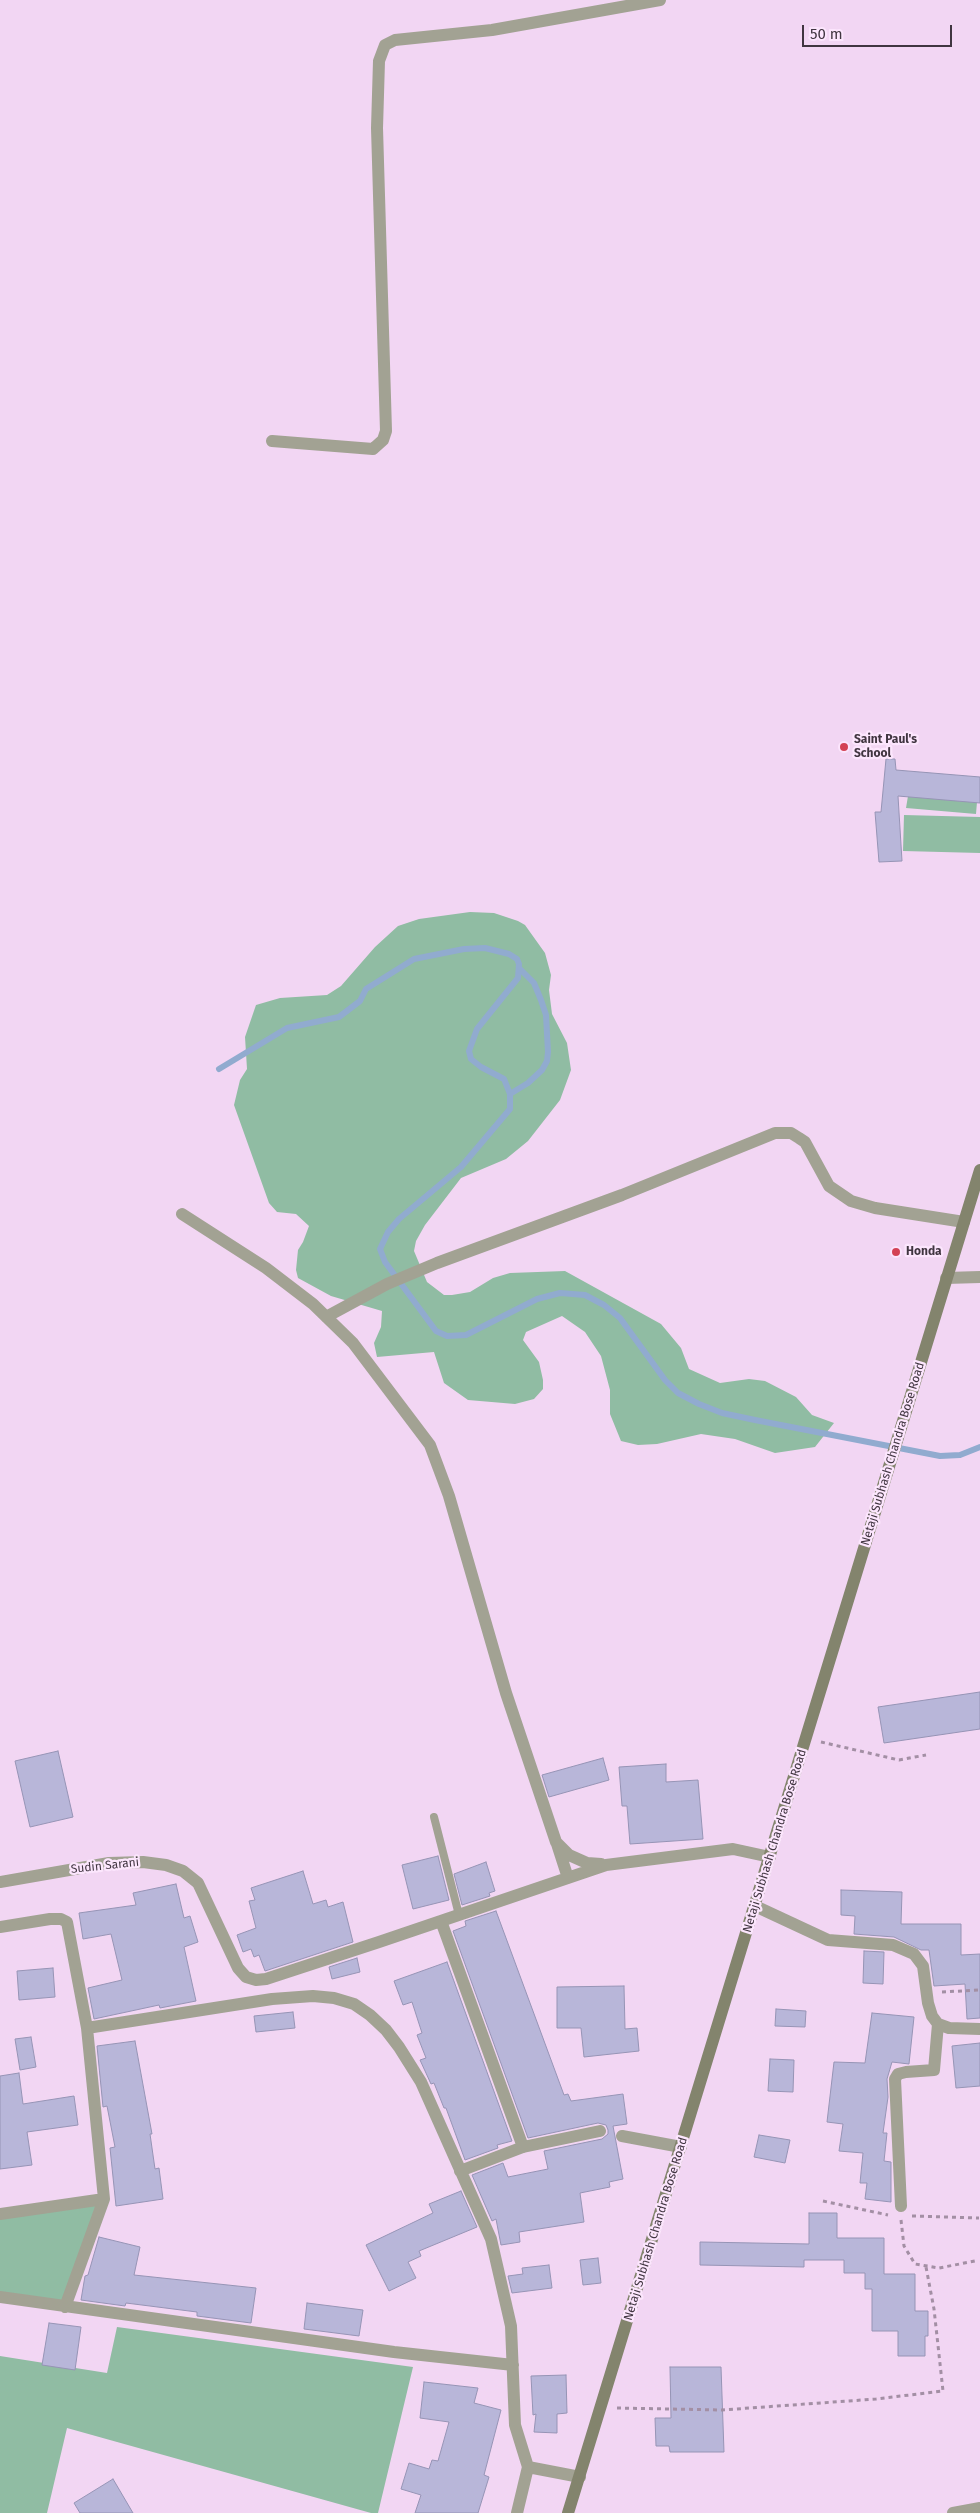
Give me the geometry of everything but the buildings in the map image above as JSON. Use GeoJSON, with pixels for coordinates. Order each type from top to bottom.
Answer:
{"type":"FeatureCollection","features":[{"type":"Feature","properties":{"kind":"street"},"geometry":{"type":"LineString","coordinates":[[272,442],[373,449],[383,440],[386,431],[376,128],[379,61],[385,45],[395,40],[511,27],[660,0]]}},
{"type":"Feature","properties":{"kind":"street"},"geometry":{"type":"LineString","coordinates":[[326,1317],[387,1284],[410,1274],[622,1195],[775,1133],[791,1133],[804,1142],[829,1186],[851,1201],[874,1208],[964,1222]]}},
{"type":"Feature","properties":{"kind":"street","name":"Netaji Subhash Chandra Bose Road"},"geometry":{"type":"LineString","coordinates":[[568,2513],[980,1170]]}},
{"type":"Feature","properties":{"kind":"street"},"geometry":{"type":"LineString","coordinates":[[182,1214],[266,1268],[326,1317],[353,1343],[430,1445],[449,1496],[506,1693],[568,1878]]}},
{"type":"Feature","properties":{"kind":"street"},"geometry":{"type":"LineString","coordinates":[[946,1278],[980,1277]]}},
{"type":"Feature","properties":{"kind":"street"},"geometry":{"type":"LineString","coordinates":[[556,1842],[569,1855],[587,1863],[606,1865]]}},
{"type":"Feature","properties":{"kind":"street"},"geometry":{"type":"LineString","coordinates":[[522,2147],[441,1921],[606,1865],[733,1848],[770,1857]]}},
{"type":"Feature","properties":{"kind":"street","name":"Sudin Sarani"},"geometry":{"type":"LineString","coordinates":[[0,1882],[109,1863],[143,1862],[166,1865],[183,1871],[198,1883],[241,1972],[251,1979],[266,1979],[441,1921]]}},
{"type":"Feature","properties":{"kind":"street"},"geometry":{"type":"LineString","coordinates":[[755,1906],[828,1940],[893,1945],[914,1954],[923,1966],[932,2016],[938,2024],[949,2028],[980,2029]]}},
{"type":"Feature","properties":{"kind":"street"},"geometry":{"type":"LineString","coordinates":[[0,1927],[50,1919],[67,1922],[87,2028],[104,2199],[65,2308]]}},
{"type":"Feature","properties":{"kind":"street"},"geometry":{"type":"LineString","coordinates":[[87,2028],[272,1999],[313,1996],[334,1998],[354,2004],[370,2014],[399,2047],[421,2082],[491,2239],[511,2326],[515,2425],[528,2467],[517,2513]]}},
{"type":"Feature","properties":{"kind":"street"},"geometry":{"type":"LineString","coordinates":[[901,2206],[895,2078],[898,2074],[906,2072],[930,2072],[934,2070],[938,2024]]}},
{"type":"Feature","properties":{"kind":"street"},"geometry":{"type":"LineString","coordinates":[[460,2171],[522,2147],[600,2131]]}},
{"type":"Feature","properties":{"kind":"street"},"geometry":{"type":"LineString","coordinates":[[622,2136],[681,2147]]}},
{"type":"Feature","properties":{"kind":"street"},"geometry":{"type":"LineString","coordinates":[[0,2214],[104,2199]]}},
{"type":"Feature","properties":{"kind":"street"},"geometry":{"type":"LineString","coordinates":[[0,2297],[65,2308],[513,2366]]}},
{"type":"Feature","properties":{"kind":"street"},"geometry":{"type":"LineString","coordinates":[[528,2467],[580,2477]]}},
{"type":"Feature","properties":{"kind":"street"},"geometry":{"type":"LineString","coordinates":[[953,2513],[980,2508]]}},
{"type":"Feature","properties":{"kind":"lane"},"geometry":{"type":"LineString","coordinates":[[434,1817],[459,1915]]}},
{"type":"Feature","properties":{"kind":"path"},"geometry":{"type":"LineString","coordinates":[[806,1738],[899,1760],[926,1755]]}},
{"type":"Feature","properties":{"kind":"path"},"geometry":{"type":"LineString","coordinates":[[927,1993],[980,1990]]}},
{"type":"Feature","properties":{"kind":"path"},"geometry":{"type":"LineString","coordinates":[[901,2206],[904,2246],[915,2264],[939,2268],[975,2261]]}},
{"type":"Feature","properties":{"kind":"path"},"geometry":{"type":"LineString","coordinates":[[601,2407],[722,2410],[876,2399],[943,2391],[934,2310],[926,2267]]}},
{"type":"Feature","properties":{"kind":"green space"},"geometry":{"type":"Polygon","coordinates":[[[908,796],[977,802],[976,814],[906,808],[908,796]]]}},
{"type":"Feature","properties":{"kind":"green space"},"geometry":{"type":"Polygon","coordinates":[[[904,815],[980,817],[980,853],[903,851],[904,815]]]}},
{"type":"Feature","properties":{"kind":"green space"},"geometry":{"type":"Polygon","coordinates":[[[470,912],[494,913],[518,921],[525,925],[545,953],[551,975],[549,990],[552,1014],[567,1043],[571,1070],[560,1100],[528,1141],[506,1159],[461,1178],[425,1225],[416,1241],[414,1251],[427,1282],[444,1295],[452,1295],[470,1292],[493,1278],[510,1273],[565,1271],[661,1324],[681,1348],[689,1369],[720,1383],[749,1379],[765,1381],[796,1397],[812,1415],[834,1423],[815,1447],[775,1453],[735,1439],[701,1434],[657,1444],[638,1445],[621,1441],[610,1414],[610,1390],[601,1356],[585,1332],[562,1316],[526,1332],[523,1340],[539,1362],[543,1380],[543,1389],[534,1399],[515,1404],[468,1400],[444,1383],[434,1352],[377,1357],[374,1343],[381,1327],[382,1311],[331,1296],[298,1278],[296,1270],[298,1250],[309,1226],[296,1214],[277,1212],[269,1203],[234,1105],[240,1080],[247,1069],[245,1037],[256,1005],[280,998],[327,995],[341,986],[375,947],[398,926],[419,919],[470,912]]]}},
{"type":"Feature","properties":{"kind":"green space"},"geometry":{"type":"Polygon","coordinates":[[[104,2199],[65,2307],[0,2297],[0,2214],[104,2199]]]}},
{"type":"Feature","properties":{"kind":"green space"},"geometry":{"type":"Polygon","coordinates":[[[117,2327],[413,2367],[378,2513],[371,2513],[67,2428],[47,2513],[0,2513],[0,2356],[107,2373],[117,2327]]]}},
{"type":"Feature","properties":{"kind":"waterway"},"geometry":{"type":"LineString","coordinates":[[219,1069],[287,1028],[339,1017],[360,1001],[366,989],[414,959],[464,949],[485,948],[509,954],[517,959],[519,964],[518,978],[477,1029],[469,1051],[471,1059],[481,1067],[504,1079],[510,1094],[510,1109],[461,1167],[399,1219],[388,1232],[380,1249],[385,1262],[436,1331],[447,1336],[466,1335],[537,1299],[560,1293],[585,1295],[604,1305],[620,1318],[665,1380],[678,1393],[722,1413],[940,1456],[960,1455],[980,1447]]}},
{"type":"Feature","properties":{"kind":"waterway"},"geometry":{"type":"LineString","coordinates":[[510,1094],[528,1083],[542,1070],[547,1061],[548,1052],[546,1015],[541,1000],[534,983],[520,969]]}},
{"type":"Feature","properties":{"kind":"place","name":"Saint Paul's School"},"geometry":{"type":"Point","coordinates":[844,747]}},
{"type":"Feature","properties":{"kind":"place","name":"Honda"},"geometry":{"type":"Point","coordinates":[896,1252]}}]}
